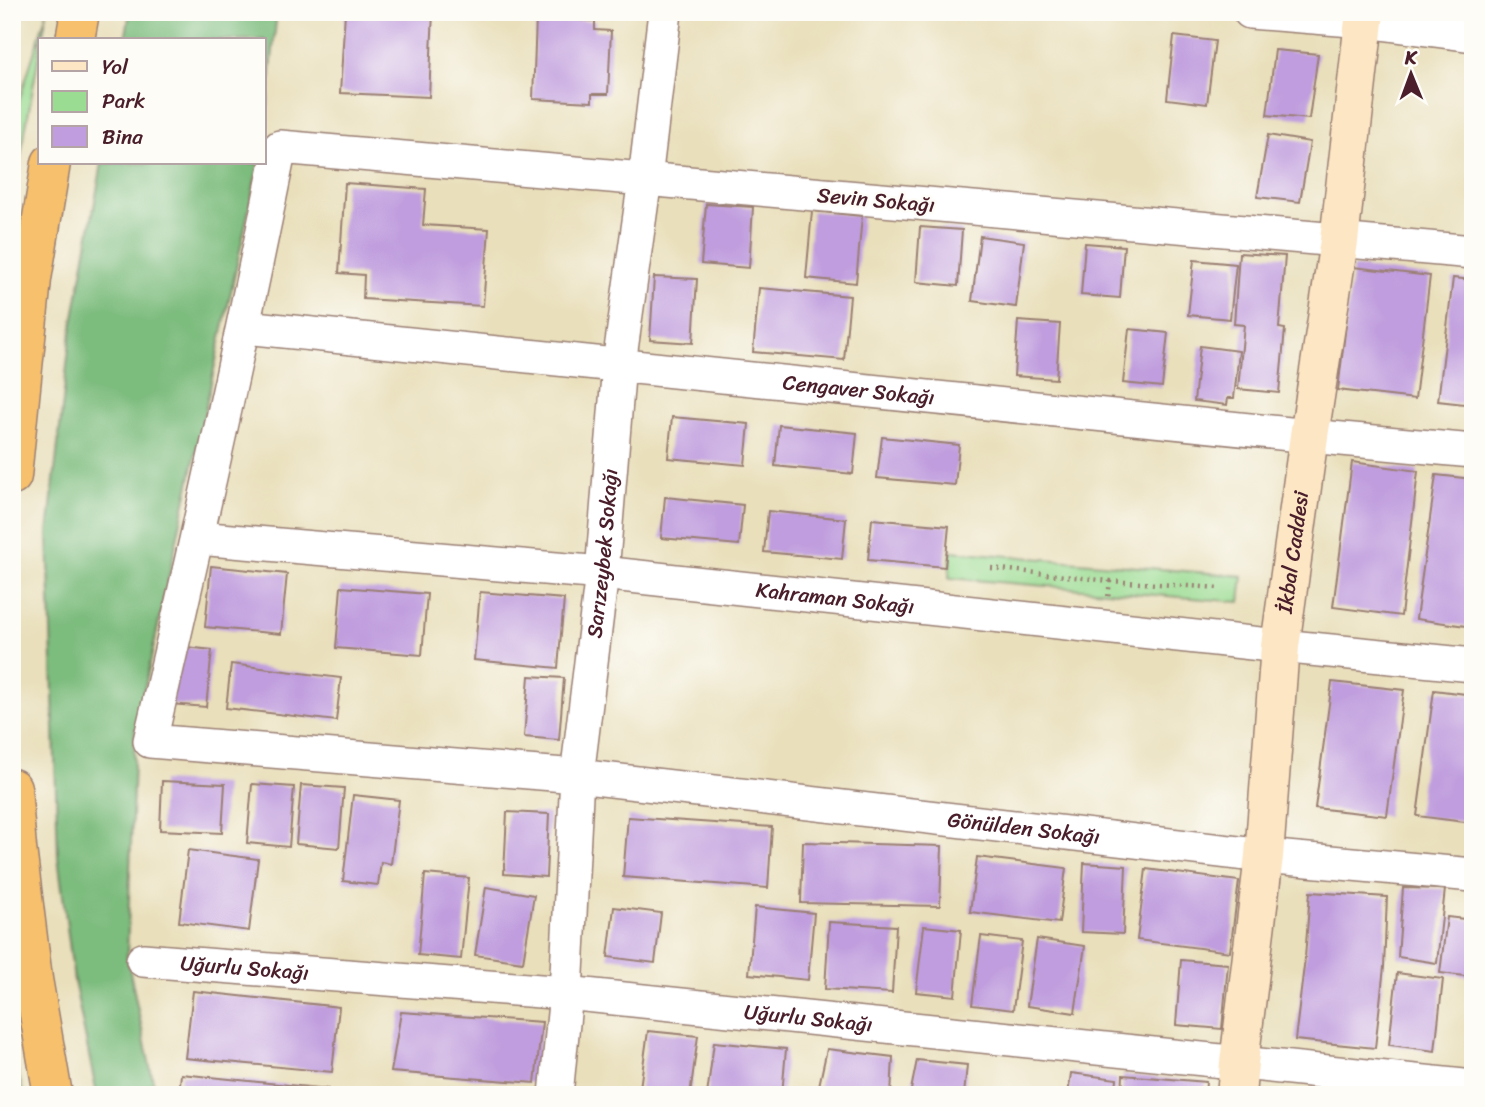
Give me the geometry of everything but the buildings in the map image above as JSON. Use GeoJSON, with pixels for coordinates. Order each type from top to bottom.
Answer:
{"type":"FeatureCollection","features":[{"type":"Feature","properties":{"kind":"highway"},"geometry":{"type":"LineString","coordinates":[[75,38],[80,12]]}},
{"type":"Feature","properties":{"kind":"highway"},"geometry":{"type":"LineString","coordinates":[[12,475],[32,279],[51,164]]}},
{"type":"Feature","properties":{"kind":"highway"},"geometry":{"type":"LineString","coordinates":[[12,788],[33,979],[53,1095]]}},
{"type":"Feature","properties":{"kind":"main road","name":"İkbal Caddesi"},"geometry":{"type":"LineString","coordinates":[[1238,1079],[1264,856],[1280,646],[1339,241],[1365,17]]}},
{"type":"Feature","properties":{"kind":"street","name":"Sarızeybek Sokağı"},"geometry":{"type":"LineString","coordinates":[[556,1095],[566,993],[577,776],[602,573],[619,364],[666,12]]}},
{"type":"Feature","properties":{"kind":"street"},"geometry":{"type":"LineString","coordinates":[[1250,12],[1365,17],[1473,35]]}},
{"type":"Feature","properties":{"kind":"street","name":"Sevin Sokağı"},"geometry":{"type":"LineString","coordinates":[[244,327],[280,147],[1473,252]]}},
{"type":"Feature","properties":{"kind":"street"},"geometry":{"type":"LineString","coordinates":[[198,538],[244,327]]}},
{"type":"Feature","properties":{"kind":"street","name":"Cengaver Sokağı"},"geometry":{"type":"LineString","coordinates":[[244,327],[1473,451]]}},
{"type":"Feature","properties":{"kind":"street","name":"Kahraman Sokağı"},"geometry":{"type":"LineString","coordinates":[[198,538],[602,573],[1473,665]]}},
{"type":"Feature","properties":{"kind":"street","name":"Gönülden Sokağı"},"geometry":{"type":"LineString","coordinates":[[198,538],[150,741],[577,776],[1264,856],[1473,875]]}},
{"type":"Feature","properties":{"kind":"street","name":"Uğurlu Sokağı"},"geometry":{"type":"LineString","coordinates":[[144,960],[566,993],[1238,1079],[1473,1087]]}},
{"type":"Feature","properties":{"kind":"path"},"geometry":{"type":"LineString","coordinates":[[991,568],[1220,588]]}},
{"type":"Feature","properties":{"kind":"path"},"geometry":{"type":"LineString","coordinates":[[1105,627],[1110,580]]}},
{"type":"Feature","properties":{"kind":"green space"},"geometry":{"type":"Polygon","coordinates":[[[47,12],[42,38],[39,38],[47,12]]]}},
{"type":"Feature","properties":{"kind":"green space"},"geometry":{"type":"Polygon","coordinates":[[[130,12],[277,12],[266,118],[266,38],[125,38],[130,12]]]}},
{"type":"Feature","properties":{"kind":"green space"},"geometry":{"type":"Polygon","coordinates":[[[38,41],[38,60],[12,204],[12,123],[38,41]]]}},
{"type":"Feature","properties":{"kind":"green space"},"geometry":{"type":"Polygon","coordinates":[[[102,164],[259,164],[135,732],[127,958],[156,1095],[97,1095],[74,981],[58,857],[48,533],[70,339],[102,164]]]}},
{"type":"Feature","properties":{"kind":"green space"},"geometry":{"type":"Polygon","coordinates":[[[951,551],[1243,576],[1240,602],[949,578],[951,551]]]}},
{"type":"Feature","properties":{"kind":"green space"},"geometry":{"type":"Polygon","coordinates":[[[12,1051],[24,1095],[12,1095],[12,1051]]]}}]}
